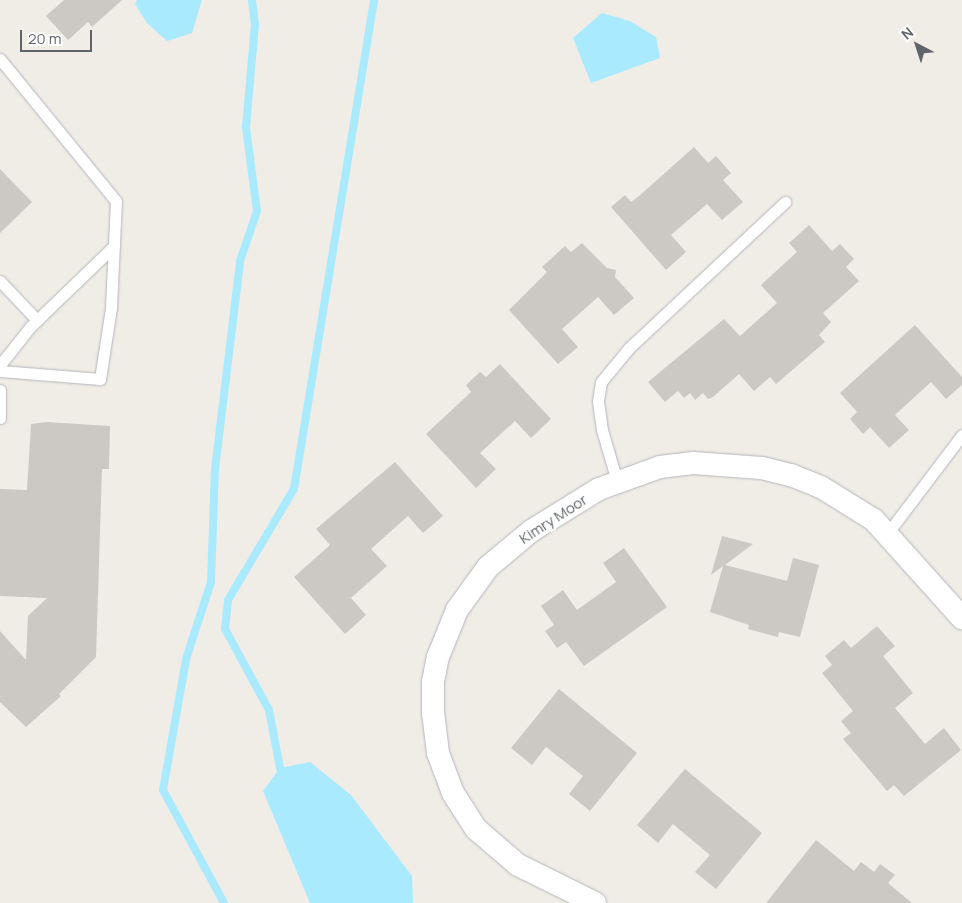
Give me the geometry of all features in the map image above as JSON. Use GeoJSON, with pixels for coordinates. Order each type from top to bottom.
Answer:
{"type":"FeatureCollection","features":[{"type":"Feature","properties":{"kind":"street","name":"Kimry Moor"},"geometry":{"type":"LineString","coordinates":[[594,903],[518,865],[476,829],[453,792],[438,753],[433,714],[434,682],[438,657],[457,610],[488,566],[530,530],[617,482],[660,467],[693,463],[762,468],[791,474],[821,487],[874,520],[962,618]]}},
{"type":"Feature","properties":{"kind":"lane"},"geometry":{"type":"LineString","coordinates":[[0,59],[116,201],[111,308],[100,379],[0,371]]}},
{"type":"Feature","properties":{"kind":"lane"},"geometry":{"type":"LineString","coordinates":[[617,482],[602,430],[598,401],[601,382],[629,348],[785,202]]}},
{"type":"Feature","properties":{"kind":"lane"},"geometry":{"type":"LineString","coordinates":[[0,365],[37,320],[114,246]]}},
{"type":"Feature","properties":{"kind":"lane"},"geometry":{"type":"LineString","coordinates":[[0,281],[37,320]]}},
{"type":"Feature","properties":{"kind":"lane"},"geometry":{"type":"LineString","coordinates":[[0,390],[0,418]]}},
{"type":"Feature","properties":{"kind":"lane"},"geometry":{"type":"LineString","coordinates":[[887,534],[962,435]]}},
{"type":"Feature","properties":{"kind":"water"},"geometry":{"type":"Polygon","coordinates":[[[137,0],[202,0],[192,33],[167,41],[147,23],[135,4],[137,0]]]}},
{"type":"Feature","properties":{"kind":"water"},"geometry":{"type":"Polygon","coordinates":[[[602,13],[630,21],[656,37],[660,58],[591,83],[573,38],[602,13]]]}},
{"type":"Feature","properties":{"kind":"water"},"geometry":{"type":"Polygon","coordinates":[[[310,762],[351,795],[412,876],[413,903],[310,903],[263,791],[280,768],[310,762]]]}},
{"type":"Feature","properties":{"kind":"building"},"geometry":{"type":"Polygon","coordinates":[[[64,0],[122,0],[92,27],[88,22],[68,40],[46,16],[64,0]]]}},
{"type":"Feature","properties":{"kind":"building"},"geometry":{"type":"Polygon","coordinates":[[[694,147],[708,163],[716,156],[731,173],[723,180],[743,202],[722,220],[707,204],[671,235],[686,252],[666,270],[611,207],[625,195],[631,202],[694,147]]]}},
{"type":"Feature","properties":{"kind":"building"},"geometry":{"type":"Polygon","coordinates":[[[0,169],[32,202],[0,233],[0,169]]]}},
{"type":"Feature","properties":{"kind":"building"},"geometry":{"type":"Polygon","coordinates":[[[809,225],[832,251],[840,244],[854,259],[846,267],[859,281],[823,313],[831,322],[819,335],[825,342],[776,384],[770,377],[754,391],[739,374],[713,397],[708,399],[703,393],[695,400],[690,393],[684,398],[678,391],[665,402],[648,382],[724,319],[740,336],[777,303],[761,285],[797,252],[789,243],[809,225]]]}},
{"type":"Feature","properties":{"kind":"building"},"geometry":{"type":"Polygon","coordinates":[[[582,243],[607,268],[616,270],[615,277],[634,298],[614,315],[598,297],[562,329],[578,347],[558,364],[509,310],[547,272],[542,267],[565,246],[571,252],[582,243]]]}},
{"type":"Feature","properties":{"kind":"building"},"geometry":{"type":"Polygon","coordinates":[[[915,325],[962,377],[962,385],[946,399],[931,382],[895,415],[909,430],[889,448],[870,427],[863,434],[850,419],[857,412],[840,393],[915,325]]]}},
{"type":"Feature","properties":{"kind":"building"},"geometry":{"type":"Polygon","coordinates":[[[500,364],[551,419],[531,438],[515,421],[480,453],[496,469],[476,488],[426,434],[471,392],[466,385],[480,372],[486,377],[500,364]]]}},
{"type":"Feature","properties":{"kind":"building"},"geometry":{"type":"Polygon","coordinates":[[[47,422],[110,426],[109,469],[102,469],[96,657],[59,694],[61,696],[26,727],[0,702],[0,631],[26,660],[28,616],[47,598],[0,596],[0,489],[27,490],[31,424],[47,422]]]}},
{"type":"Feature","properties":{"kind":"building"},"geometry":{"type":"Polygon","coordinates":[[[395,462],[443,516],[423,533],[408,516],[371,549],[387,566],[351,598],[366,615],[345,634],[294,577],[330,545],[316,529],[395,462]]]}},
{"type":"Feature","properties":{"kind":"building"},"geometry":{"type":"Polygon","coordinates":[[[722,536],[753,544],[725,565],[787,581],[793,558],[819,565],[800,637],[779,632],[778,637],[748,629],[749,625],[710,612],[723,566],[711,575],[722,536]]]}},
{"type":"Feature","properties":{"kind":"building"},"geometry":{"type":"Polygon","coordinates":[[[624,548],[667,607],[584,666],[566,642],[557,648],[545,631],[554,625],[541,606],[563,590],[577,610],[616,582],[603,563],[624,548]]]}},
{"type":"Feature","properties":{"kind":"building"},"geometry":{"type":"Polygon","coordinates":[[[877,626],[895,646],[883,656],[913,693],[895,708],[925,744],[944,728],[961,750],[904,796],[894,785],[887,791],[843,739],[851,733],[841,721],[853,711],[822,673],[832,665],[825,656],[844,640],[851,648],[877,626]]]}},
{"type":"Feature","properties":{"kind":"building"},"geometry":{"type":"Polygon","coordinates":[[[559,689],[637,753],[590,811],[569,794],[583,776],[546,747],[532,765],[511,748],[559,689]]]}},
{"type":"Feature","properties":{"kind":"building"},"geometry":{"type":"Polygon","coordinates":[[[685,769],[762,833],[716,889],[695,872],[710,855],[673,824],[658,843],[637,825],[685,769]]]}},
{"type":"Feature","properties":{"kind":"building"},"geometry":{"type":"Polygon","coordinates":[[[816,840],[854,871],[861,862],[874,872],[880,864],[895,875],[888,883],[912,903],[766,903],[816,840]]]}},
{"type":"Feature","properties":{"kind":"waterway"},"geometry":{"type":"LineString","coordinates":[[224,903],[163,790],[186,659],[211,582],[215,469],[240,261],[257,211],[246,127],[255,25],[252,0]]}},
{"type":"Feature","properties":{"kind":"waterway"},"geometry":{"type":"LineString","coordinates":[[284,777],[280,768],[269,710],[225,629],[228,600],[294,489],[374,0]]}}]}
